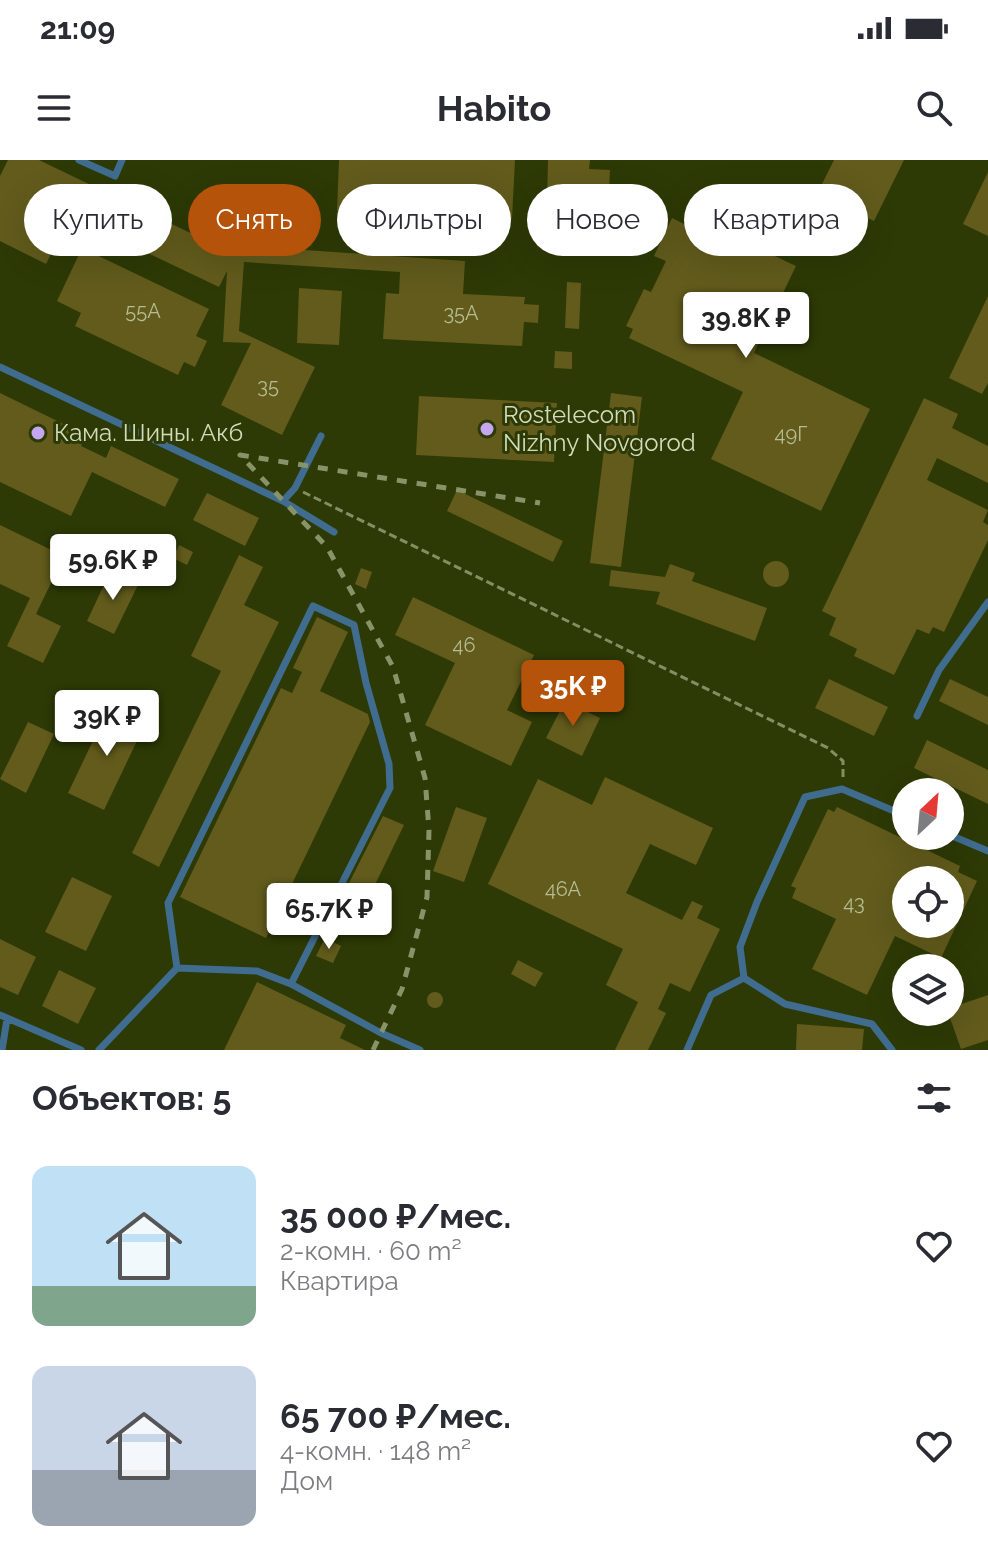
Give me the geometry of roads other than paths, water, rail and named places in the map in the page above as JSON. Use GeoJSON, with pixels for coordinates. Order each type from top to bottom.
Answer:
{"type":"FeatureCollection","features":[{"type":"Feature","properties":{"kind":"lane"},"geometry":{"type":"LineString","coordinates":[[79,160],[115,176],[122,160]]}},
{"type":"Feature","properties":{"kind":"lane"},"geometry":{"type":"LineString","coordinates":[[0,367],[283,501],[334,532]]}},
{"type":"Feature","properties":{"kind":"lane"},"geometry":{"type":"LineString","coordinates":[[283,501],[295,488],[321,436]]}},
{"type":"Feature","properties":{"kind":"lane"},"geometry":{"type":"LineString","coordinates":[[917,716],[939,670],[988,602]]}},
{"type":"Feature","properties":{"kind":"lane"},"geometry":{"type":"LineString","coordinates":[[177,968],[168,903],[313,606],[354,625],[366,683],[389,764],[390,788],[291,984]]}},
{"type":"Feature","properties":{"kind":"lane"},"geometry":{"type":"LineString","coordinates":[[744,978],[740,947],[805,797],[842,789],[892,810]]}},
{"type":"Feature","properties":{"kind":"lane"},"geometry":{"type":"LineString","coordinates":[[964,841],[988,851]]}},
{"type":"Feature","properties":{"kind":"lane"},"geometry":{"type":"LineString","coordinates":[[99,1050],[177,968],[257,971],[291,984],[381,1033],[420,1050]]}},
{"type":"Feature","properties":{"kind":"lane"},"geometry":{"type":"LineString","coordinates":[[687,1050],[711,995],[744,978]]}},
{"type":"Feature","properties":{"kind":"lane"},"geometry":{"type":"LineString","coordinates":[[744,978],[785,1004],[872,1024],[892,1050]]}},
{"type":"Feature","properties":{"kind":"lane"},"geometry":{"type":"LineString","coordinates":[[2,1050],[3,1017],[81,1050]]}},
{"type":"Feature","properties":{"kind":"railway"},"geometry":{"type":"LineString","coordinates":[[373,1050],[402,989],[427,897],[429,830],[425,778],[393,667],[327,547],[240,455],[540,503]]}},
{"type":"Feature","properties":{"kind":"place","name":"Rostelecom Nizhny Novgorod"},"geometry":{"type":"Point","coordinates":[487,429]}},
{"type":"Feature","properties":{"kind":"place","name":"Кама. Шины. Акб"},"geometry":{"type":"Point","coordinates":[38,433]}}]}
